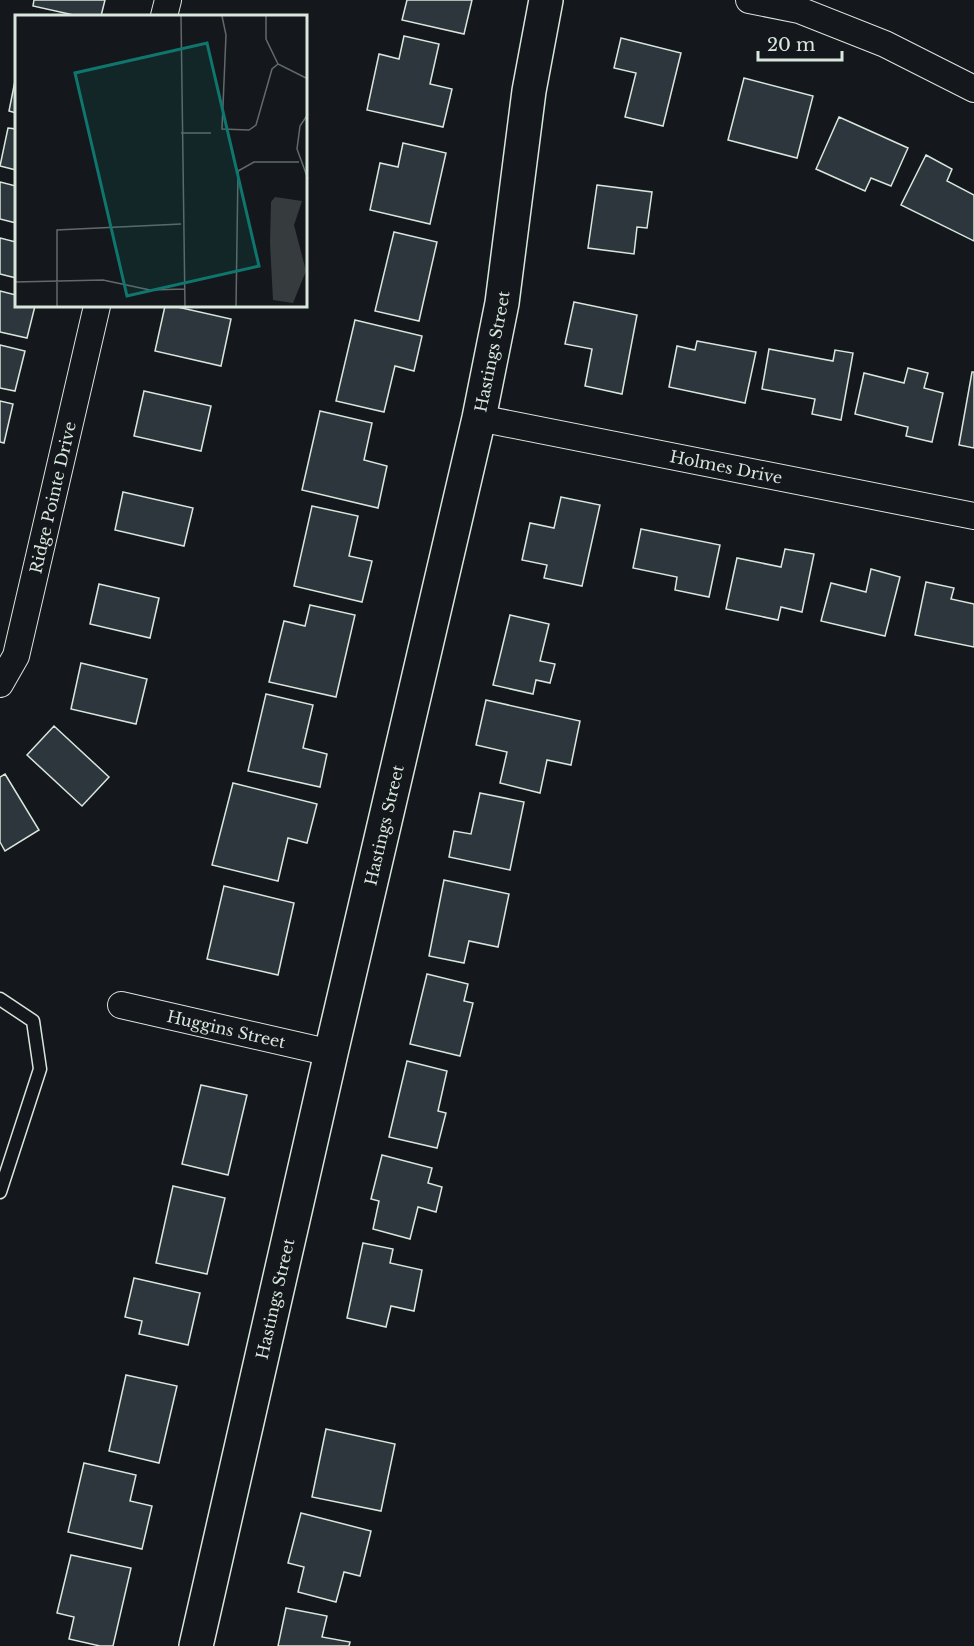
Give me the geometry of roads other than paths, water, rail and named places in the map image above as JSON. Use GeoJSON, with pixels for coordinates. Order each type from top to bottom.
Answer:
{"type":"FeatureCollection","features":[{"type":"Feature","properties":{"kind":"street"},"geometry":{"type":"LineString","coordinates":[[164,15],[168,0]]}},
{"type":"Feature","properties":{"kind":"street","name":"Hastings Street"},"geometry":{"type":"LineString","coordinates":[[196,1646],[479,418],[502,303],[529,90],[546,0]]}},
{"type":"Feature","properties":{"kind":"street"},"geometry":{"type":"LineString","coordinates":[[749,0],[799,10],[885,44],[974,89]]}},
{"type":"Feature","properties":{"kind":"street","name":"Ridge Pointe Drive"},"geometry":{"type":"LineString","coordinates":[[0,684],[16,656],[97,308]]}},
{"type":"Feature","properties":{"kind":"street","name":"Holmes Drive"},"geometry":{"type":"LineString","coordinates":[[479,418],[974,516]]}},
{"type":"Feature","properties":{"kind":"street","name":"Huggins Street"},"geometry":{"type":"LineString","coordinates":[[122,1005],[331,1053]]}},
{"type":"Feature","properties":{"kind":"lane"},"geometry":{"type":"LineString","coordinates":[[0,999],[33,1021],[40,1069],[0,1192]]}}]}
